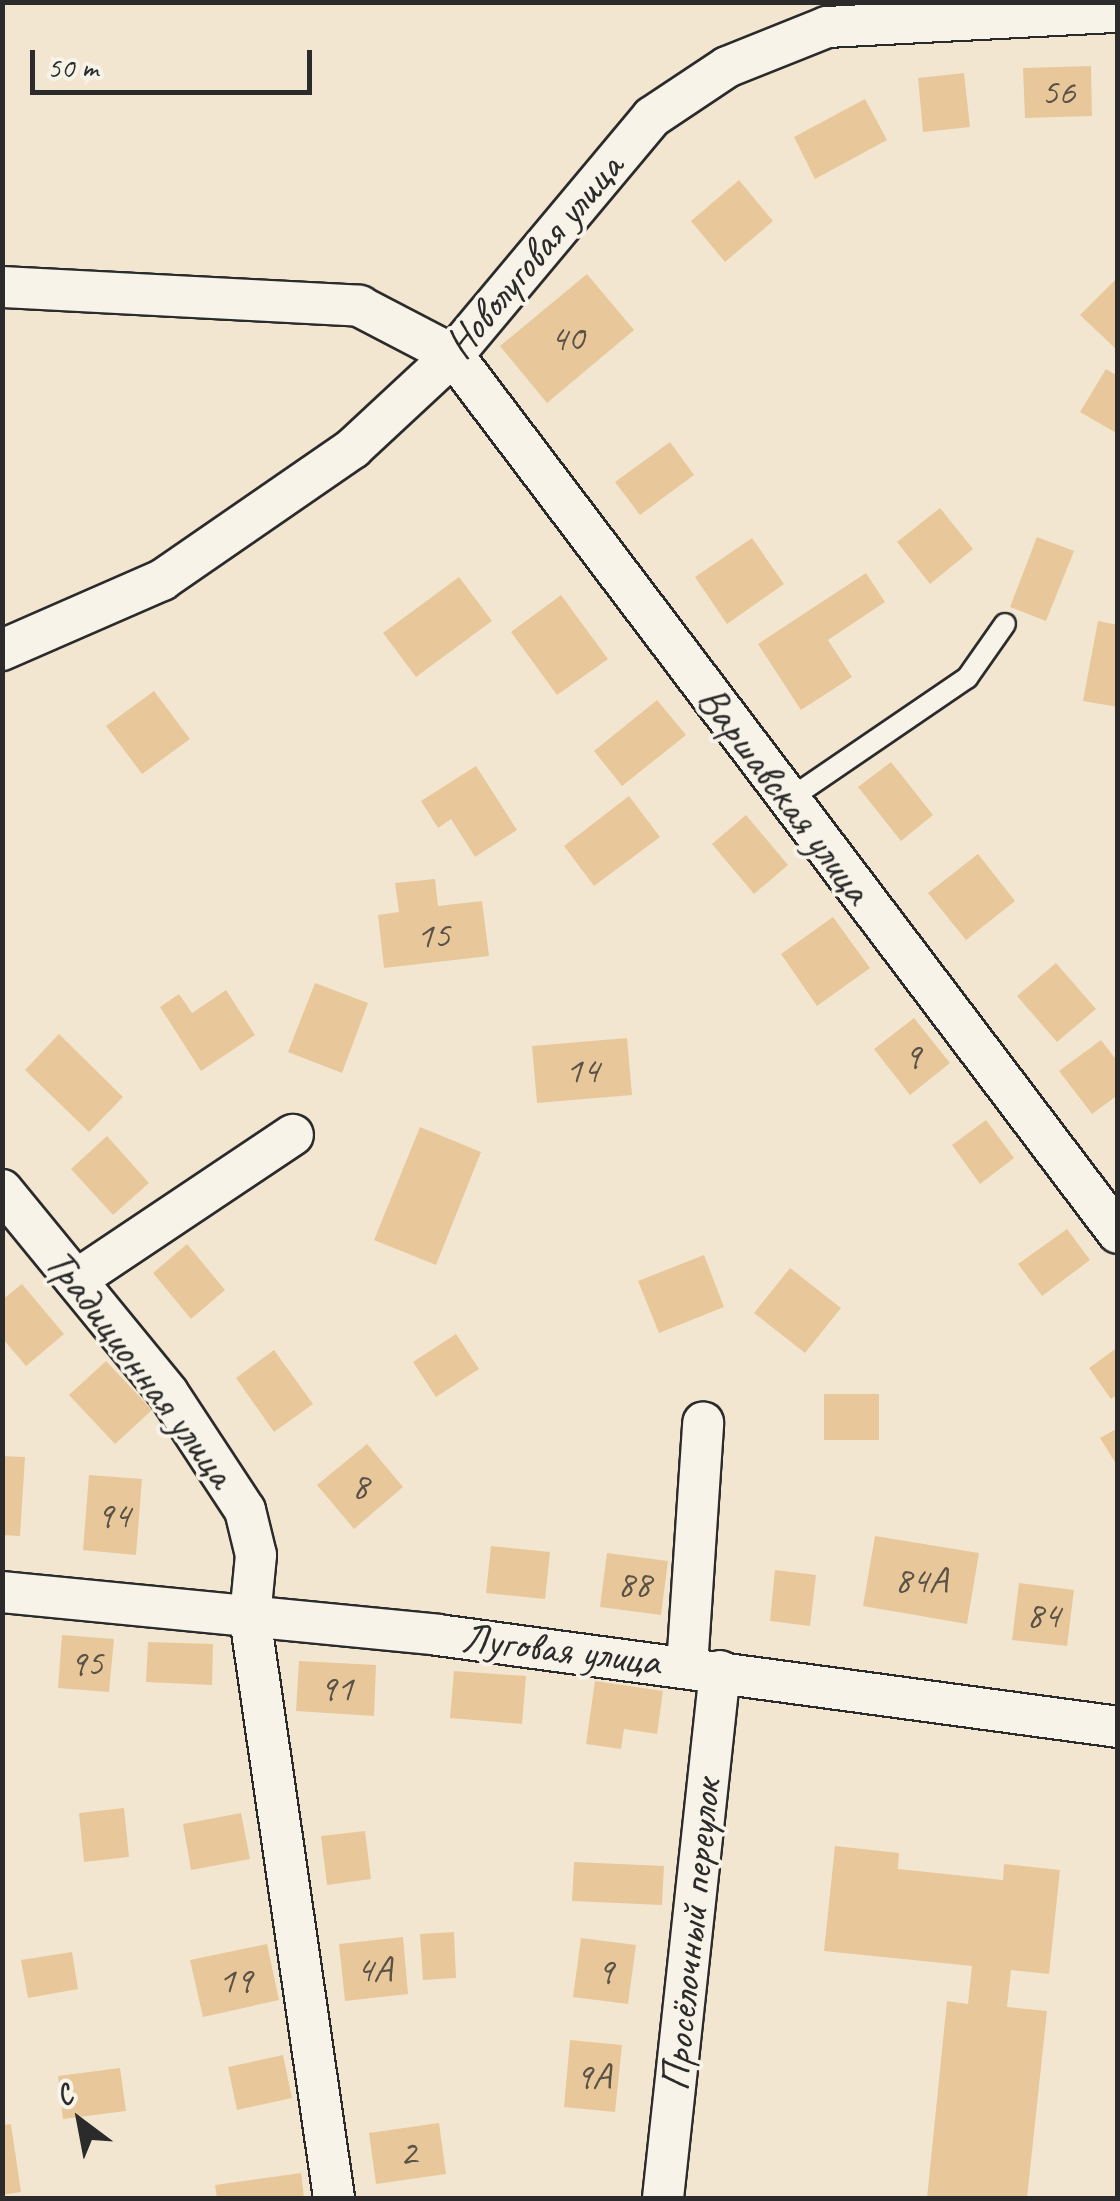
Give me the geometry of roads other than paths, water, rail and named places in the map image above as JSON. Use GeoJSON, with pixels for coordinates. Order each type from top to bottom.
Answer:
{"type":"FeatureCollection","features":[{"type":"Feature","properties":{"kind":"street","name":"Новолуговая улица"},"geometry":{"type":"LineString","coordinates":[[2,650],[162,580],[354,448],[452,355],[652,117],[727,67],[827,27],[1118,12]]}},
{"type":"Feature","properties":{"kind":"street"},"geometry":{"type":"LineString","coordinates":[[2,288],[359,306],[452,355]]}},
{"type":"Feature","properties":{"kind":"street","name":"Варшавская улица"},"geometry":{"type":"LineString","coordinates":[[452,355],[788,800],[1112,1215]]}},
{"type":"Feature","properties":{"kind":"street"},"geometry":{"type":"LineString","coordinates":[[76,1280],[294,1135]]}},
{"type":"Feature","properties":{"kind":"street","name":"Традиционная улица"},"geometry":{"type":"LineString","coordinates":[[2,1190],[168,1393],[245,1510],[256,1554],[250,1617],[334,2198]]}},
{"type":"Feature","properties":{"kind":"street","name":"Просёлочный переулок"},"geometry":{"type":"LineString","coordinates":[[663,2198],[703,1669],[703,1422]]}},
{"type":"Feature","properties":{"kind":"street","name":"Луговая улица"},"geometry":{"type":"LineString","coordinates":[[2,1592],[703,1669],[1118,1727]]}},
{"type":"Feature","properties":{"kind":"lane"},"geometry":{"type":"LineString","coordinates":[[788,800],[967,678],[1005,624]]}}]}
